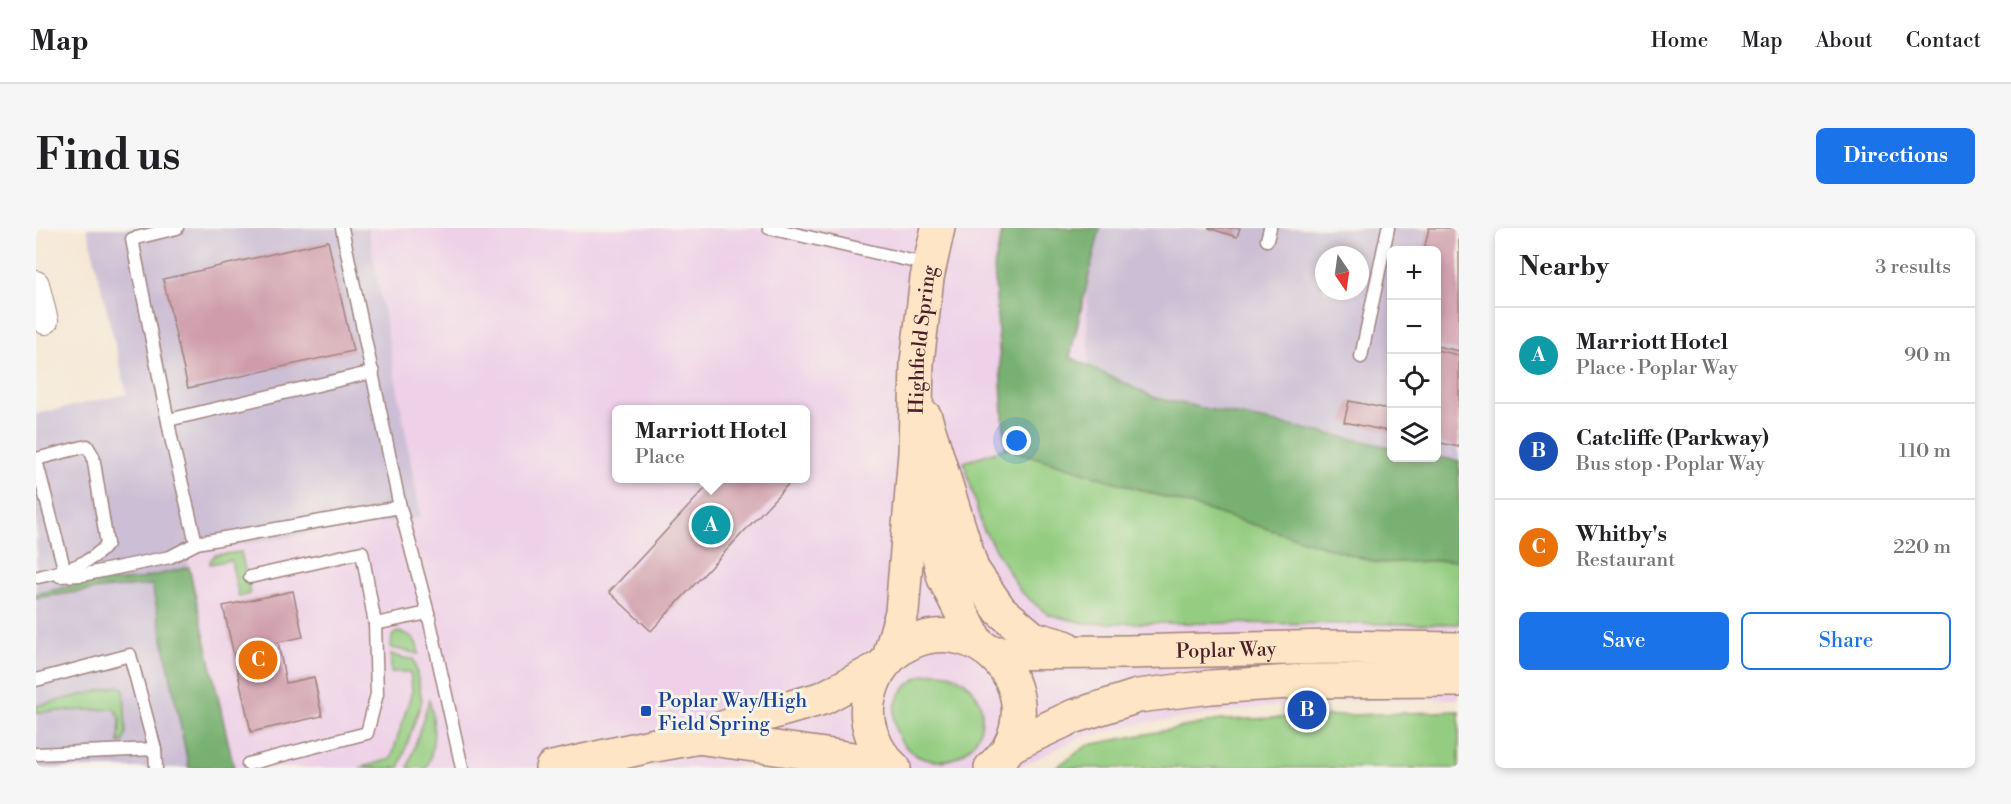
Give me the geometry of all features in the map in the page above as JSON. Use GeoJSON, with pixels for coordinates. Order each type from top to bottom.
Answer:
{"type":"FeatureCollection","features":[{"type":"Feature","properties":{"kind":"main road","name":"Highfield Spring"},"geometry":{"type":"LineString","coordinates":[[885,663],[902,612],[915,453],[917,362],[930,265],[938,228]]}},
{"type":"Feature","properties":{"kind":"main road"},"geometry":{"type":"LineString","coordinates":[[916,387],[972,569],[1000,610],[1033,638],[1083,652]]}},
{"type":"Feature","properties":{"kind":"main road","name":"Highfield Spring"},"geometry":{"type":"LineString","coordinates":[[915,453],[944,578],[984,648]]}},
{"type":"Feature","properties":{"kind":"main road","name":"Poplar Way"},"geometry":{"type":"LineString","coordinates":[[892,766],[877,748],[869,727],[868,701],[872,683],[885,663],[903,646],[924,638],[941,635],[958,637],[984,648],[1005,667],[1015,686],[1019,702],[1017,727],[1001,759]]}},
{"type":"Feature","properties":{"kind":"main road","name":"Poplar Way"},"geometry":{"type":"LineString","coordinates":[[984,648],[1083,652],[1330,647],[1459,649]]}},
{"type":"Feature","properties":{"kind":"main road","name":"Poplar Way"},"geometry":{"type":"LineString","coordinates":[[552,768],[700,737],[736,723],[823,698],[885,663]]}},
{"type":"Feature","properties":{"kind":"main road","name":"Poplar Way"},"geometry":{"type":"LineString","coordinates":[[1001,759],[1072,717],[1138,696],[1211,687],[1305,681],[1459,680]]}},
{"type":"Feature","properties":{"kind":"main road","name":"Poplar Way"},"geometry":{"type":"LineString","coordinates":[[700,737],[892,766]]}},
{"type":"Feature","properties":{"kind":"street"},"geometry":{"type":"LineString","coordinates":[[36,284],[45,321]]}},
{"type":"Feature","properties":{"kind":"lane"},"geometry":{"type":"LineString","coordinates":[[177,228],[132,239],[168,420],[197,543]]}},
{"type":"Feature","properties":{"kind":"lane"},"geometry":{"type":"LineString","coordinates":[[342,228],[400,507],[428,613],[462,768]]}},
{"type":"Feature","properties":{"kind":"lane"},"geometry":{"type":"LineString","coordinates":[[769,228],[930,265]]}},
{"type":"Feature","properties":{"kind":"lane"},"geometry":{"type":"LineString","coordinates":[[1361,357],[1388,228]]}},
{"type":"Feature","properties":{"kind":"lane"},"geometry":{"type":"LineString","coordinates":[[168,420],[373,372]]}},
{"type":"Feature","properties":{"kind":"lane"},"geometry":{"type":"LineString","coordinates":[[37,577],[65,572],[102,552],[107,544],[93,456],[87,446],[36,460],[65,572]]}},
{"type":"Feature","properties":{"kind":"lane"},"geometry":{"type":"LineString","coordinates":[[37,577],[82,575],[170,557],[197,543],[400,507]]}},
{"type":"Feature","properties":{"kind":"lane"},"geometry":{"type":"LineString","coordinates":[[248,764],[367,733],[377,693],[375,624],[362,552],[250,577]]}},
{"type":"Feature","properties":{"kind":"lane"},"geometry":{"type":"LineString","coordinates":[[375,624],[428,613]]}},
{"type":"Feature","properties":{"kind":"lane"},"geometry":{"type":"LineString","coordinates":[[36,680],[130,655],[155,749],[156,768]]}},
{"type":"Feature","properties":{"kind":"lane"},"geometry":{"type":"LineString","coordinates":[[36,754],[155,749]]}},
{"type":"Feature","properties":{"kind":"shaded area"},"geometry":{"type":"Polygon","coordinates":[[[87,228],[368,228],[421,517],[186,553],[234,768],[36,768],[36,414],[127,394],[87,228]]]}},
{"type":"Feature","properties":{"kind":"shaded area"},"geometry":{"type":"Polygon","coordinates":[[[364,228],[1459,228],[1459,699],[1318,701],[1132,725],[1077,739],[1018,768],[783,768],[738,765],[710,768],[234,768],[186,553],[420,517],[364,228]]]}},
{"type":"Feature","properties":{"kind":"shaded area"},"geometry":{"type":"Polygon","coordinates":[[[1084,228],[1459,228],[1459,478],[1091,417],[1084,228]]]}},
{"type":"Feature","properties":{"kind":"green space"},"geometry":{"type":"Polygon","coordinates":[[[1003,228],[1100,228],[1070,357],[1155,398],[1387,446],[1387,462],[1441,462],[1441,458],[1459,461],[1459,560],[1378,563],[1005,448],[994,266],[1003,228]]]}},
{"type":"Feature","properties":{"kind":"green space"},"geometry":{"type":"Polygon","coordinates":[[[1005,448],[1378,563],[1459,560],[1459,624],[1084,623],[1047,614],[1020,591],[982,527],[964,462],[1005,448]]]}},
{"type":"Feature","properties":{"kind":"green space"},"geometry":{"type":"Polygon","coordinates":[[[241,552],[250,594],[239,597],[231,560],[210,564],[210,561],[215,555],[241,552]]]}},
{"type":"Feature","properties":{"kind":"green space"},"geometry":{"type":"Polygon","coordinates":[[[189,567],[234,768],[189,768],[152,585],[100,589],[36,598],[36,594],[80,584],[136,580],[189,567]]]}},
{"type":"Feature","properties":{"kind":"green space"},"geometry":{"type":"Polygon","coordinates":[[[397,632],[413,638],[419,654],[391,648],[392,636],[397,632]]]}},
{"type":"Feature","properties":{"kind":"green space"},"geometry":{"type":"Polygon","coordinates":[[[391,654],[414,659],[422,700],[399,768],[359,768],[391,759],[412,691],[410,672],[391,672],[391,654]]]}},
{"type":"Feature","properties":{"kind":"green space"},"geometry":{"type":"Polygon","coordinates":[[[938,673],[955,677],[969,686],[978,700],[982,717],[978,734],[969,748],[955,757],[938,761],[921,757],[907,748],[898,734],[894,717],[898,700],[907,686],[921,677],[938,673]]]}},
{"type":"Feature","properties":{"kind":"green space"},"geometry":{"type":"Polygon","coordinates":[[[119,686],[124,689],[126,734],[123,742],[119,743],[120,718],[115,709],[36,712],[36,706],[119,686]]]}},
{"type":"Feature","properties":{"kind":"green space"},"geometry":{"type":"Polygon","coordinates":[[[429,700],[434,725],[430,760],[427,768],[408,768],[429,700]]]}},
{"type":"Feature","properties":{"kind":"green space"},"geometry":{"type":"Polygon","coordinates":[[[1459,711],[1459,768],[1055,768],[1088,745],[1221,720],[1459,711]]]}},
{"type":"Feature","properties":{"kind":"building"},"geometry":{"type":"Polygon","coordinates":[[[1208,228],[1240,228],[1237,237],[1208,228]]]}},
{"type":"Feature","properties":{"kind":"building"},"geometry":{"type":"Polygon","coordinates":[[[1429,228],[1459,228],[1459,351],[1441,347],[1441,246],[1425,246],[1429,228]]]}},
{"type":"Feature","properties":{"kind":"building"},"geometry":{"type":"Polygon","coordinates":[[[328,241],[353,351],[188,388],[163,279],[328,241]]]}},
{"type":"Feature","properties":{"kind":"building"},"geometry":{"type":"Polygon","coordinates":[[[1441,351],[1459,355],[1459,447],[1441,443],[1441,351]]]}},
{"type":"Feature","properties":{"kind":"building"},"geometry":{"type":"Polygon","coordinates":[[[1349,401],[1387,409],[1387,431],[1344,422],[1349,401]]]}},
{"type":"Feature","properties":{"kind":"building"},"geometry":{"type":"Polygon","coordinates":[[[710,483],[789,483],[651,631],[609,592],[710,483]]]}},
{"type":"Feature","properties":{"kind":"building"},"geometry":{"type":"Polygon","coordinates":[[[293,591],[303,637],[278,642],[286,683],[314,677],[322,716],[251,732],[223,606],[293,591]]]}},
{"type":"Feature","properties":{"kind":"place","name":"Marriott Hotel"},"geometry":{"type":"Point","coordinates":[711,525]}},
{"type":"Feature","properties":{"kind":"place","name":"Whitby's"},"geometry":{"type":"Point","coordinates":[258,660]}},
{"type":"Feature","properties":{"kind":"place","name":"Catcliffe (Parkway)"},"geometry":{"type":"Point","coordinates":[1307,710]}},
{"type":"Feature","properties":{"kind":"place","name":"Poplar Way/High Field Spring"},"geometry":{"type":"Point","coordinates":[646,711]}}]}
